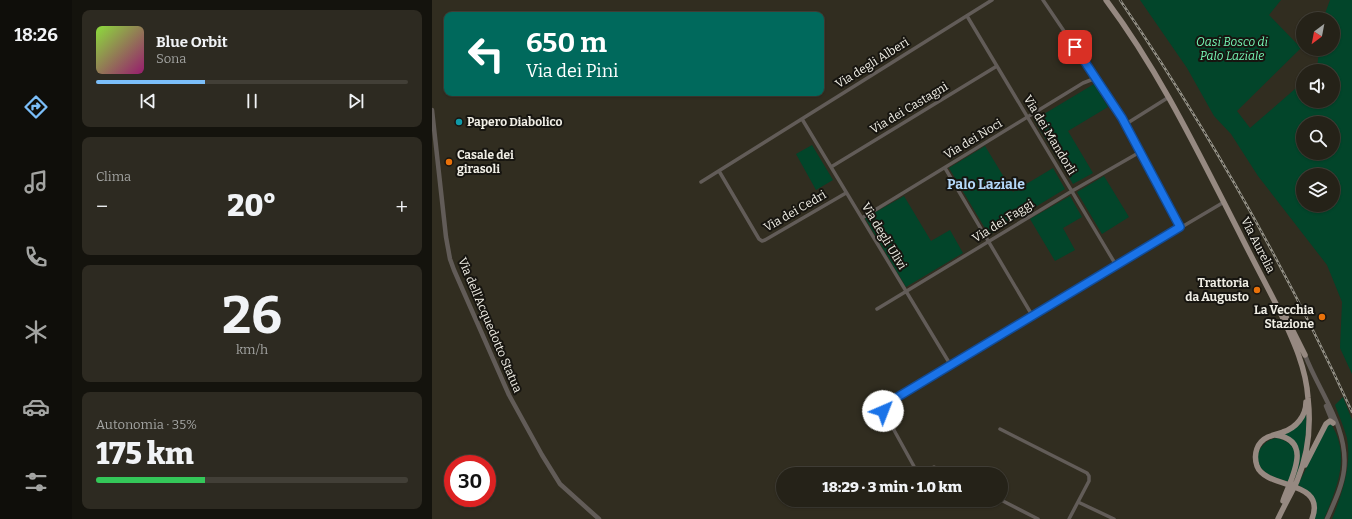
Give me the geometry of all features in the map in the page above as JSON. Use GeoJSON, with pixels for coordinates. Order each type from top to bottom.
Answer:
{"type":"FeatureCollection","features":[{"type":"Feature","properties":{"kind":"main road","name":"Via Aurelia"},"geometry":{"type":"LineString","coordinates":[[1106,0],[1140,49],[1169,97],[1268,288],[1295,344],[1303,368],[1308,396],[1309,417],[1306,450],[1300,474],[1278,519]]}},
{"type":"Feature","properties":{"kind":"main road"},"geometry":{"type":"LineString","coordinates":[[1268,288],[1288,320],[1305,355]]}},
{"type":"Feature","properties":{"kind":"main road"},"geometry":{"type":"LineString","coordinates":[[1303,368],[1306,402],[1304,412],[1298,423],[1292,428],[1268,437],[1260,444],[1256,450],[1256,461],[1262,473],[1310,495],[1314,510],[1312,519]]}},
{"type":"Feature","properties":{"kind":"main road"},"geometry":{"type":"LineString","coordinates":[[1300,474],[1326,424],[1330,421],[1333,423]]}},
{"type":"Feature","properties":{"kind":"main road"},"geometry":{"type":"LineString","coordinates":[[1273,435],[1289,440],[1294,445],[1298,453],[1297,462],[1284,499],[1283,509]]}},
{"type":"Feature","properties":{"kind":"street","name":"Via degli Alberi"},"geometry":{"type":"LineString","coordinates":[[701,182],[992,0]]}},
{"type":"Feature","properties":{"kind":"street"},"geometry":{"type":"LineString","coordinates":[[1043,0],[1126,124],[1180,227]]}},
{"type":"Feature","properties":{"kind":"street","name":"Via dei Mandorli"},"geometry":{"type":"LineString","coordinates":[[967,16],[1116,265]]}},
{"type":"Feature","properties":{"kind":"street","name":"Via dei Castagni"},"geometry":{"type":"LineString","coordinates":[[831,167],[997,66]]}},
{"type":"Feature","properties":{"kind":"street","name":"Via dei Noci"},"geometry":{"type":"LineString","coordinates":[[862,218],[1085,82],[1096,78]]}},
{"type":"Feature","properties":{"kind":"street"},"geometry":{"type":"LineString","coordinates":[[1126,124],[1169,97]]}},
{"type":"Feature","properties":{"kind":"street","name":"Via dell'Acquedotto Statua"},"geometry":{"type":"LineString","coordinates":[[432,110],[446,237],[450,259],[454,270],[509,395],[549,468],[560,484],[599,519]]}},
{"type":"Feature","properties":{"kind":"street","name":"Via degli Ulivi"},"geometry":{"type":"LineString","coordinates":[[802,119],[950,364]]}},
{"type":"Feature","properties":{"kind":"street","name":"Via dei Faggi"},"geometry":{"type":"LineString","coordinates":[[877,309],[1072,191],[1140,152]]}},
{"type":"Feature","properties":{"kind":"street"},"geometry":{"type":"LineString","coordinates":[[945,168],[1032,315]]}},
{"type":"Feature","properties":{"kind":"street","name":"Via dei Cedri"},"geometry":{"type":"LineString","coordinates":[[719,171],[759,239],[762,241],[846,193]]}},
{"type":"Feature","properties":{"kind":"street"},"geometry":{"type":"LineString","coordinates":[[915,467],[884,412],[883,407],[886,404],[950,364],[1224,202]]}},
{"type":"Feature","properties":{"kind":"street"},"geometry":{"type":"LineString","coordinates":[[1305,355],[1343,441],[1344,470],[1342,480],[1327,519]]}},
{"type":"Feature","properties":{"kind":"street"},"geometry":{"type":"LineString","coordinates":[[1322,394],[1344,451]]}},
{"type":"Feature","properties":{"kind":"street"},"geometry":{"type":"LineString","coordinates":[[1000,429],[1087,473],[1089,476],[1089,481],[1069,519]]}},
{"type":"Feature","properties":{"kind":"street"},"geometry":{"type":"LineString","coordinates":[[1078,502],[1114,519]]}},
{"type":"Feature","properties":{"kind":"street"},"geometry":{"type":"LineString","coordinates":[[1008,504],[1038,519]]}},
{"type":"Feature","properties":{"kind":"green space","name":"Oasi Bosco di Palo Laziale"},"geometry":{"type":"Polygon","coordinates":[[[1140,0],[1281,0],[1269,15],[1296,43],[1296,53],[1237,111],[1250,128],[1296,88],[1296,108],[1340,108],[1340,64],[1318,64],[1318,56],[1340,56],[1340,12],[1326,12],[1330,0],[1352,0],[1352,374],[1340,348],[1342,302],[1327,265],[1258,176],[1231,134],[1214,116],[1187,68],[1140,0]]]}},
{"type":"Feature","properties":{"kind":"green space"},"geometry":{"type":"Polygon","coordinates":[[[1094,84],[1108,107],[1068,131],[1093,173],[1073,184],[1034,120],[1094,84]]]}},
{"type":"Feature","properties":{"kind":"green space"},"geometry":{"type":"Polygon","coordinates":[[[812,145],[833,180],[816,190],[796,154],[812,145]]]}},
{"type":"Feature","properties":{"kind":"green space"},"geometry":{"type":"Polygon","coordinates":[[[985,146],[1013,192],[1053,168],[1065,189],[989,235],[949,168],[985,146]]]}},
{"type":"Feature","properties":{"kind":"green space"},"geometry":{"type":"Polygon","coordinates":[[[1104,176],[1129,217],[1102,234],[1077,192],[1104,176]]]}},
{"type":"Feature","properties":{"kind":"green space"},"geometry":{"type":"Polygon","coordinates":[[[904,196],[931,241],[950,230],[963,253],[906,287],[865,218],[904,196]]]}},
{"type":"Feature","properties":{"kind":"green space"},"geometry":{"type":"Polygon","coordinates":[[[1070,196],[1082,217],[1063,228],[1075,250],[1055,261],[1030,219],[1070,196]]]}},
{"type":"Feature","properties":{"kind":"green space"},"geometry":{"type":"Polygon","coordinates":[[[1343,397],[1352,420],[1352,519],[1332,519],[1345,479],[1348,459],[1347,438],[1335,405],[1343,397]]]}},
{"type":"Feature","properties":{"kind":"green space"},"geometry":{"type":"Polygon","coordinates":[[[1306,412],[1304,446],[1295,479],[1298,450],[1283,434],[1306,412]]]}},
{"type":"Feature","properties":{"kind":"green space"},"geometry":{"type":"Polygon","coordinates":[[[1328,424],[1331,424],[1337,436],[1340,448],[1340,472],[1324,519],[1314,519],[1312,499],[1304,488],[1298,485],[1328,424]]]}},
{"type":"Feature","properties":{"kind":"green space"},"geometry":{"type":"Polygon","coordinates":[[[1277,438],[1291,445],[1294,450],[1295,461],[1289,482],[1272,476],[1263,470],[1258,460],[1258,455],[1262,446],[1271,439],[1277,438]]]}},
{"type":"Feature","properties":{"kind":"railway"},"geometry":{"type":"LineString","coordinates":[[1120,0],[1184,99],[1244,201],[1300,305],[1352,412]]}},
{"type":"Feature","properties":{"kind":"place","name":"Papero Diabolico"},"geometry":{"type":"Point","coordinates":[459,122]}},
{"type":"Feature","properties":{"kind":"place","name":"Casale dei girasoli"},"geometry":{"type":"Point","coordinates":[449,162]}},
{"type":"Feature","properties":{"kind":"place","name":"Trattoria da Augusto"},"geometry":{"type":"Point","coordinates":[1257,290]}},
{"type":"Feature","properties":{"kind":"place","name":"La Vecchia Stazione"},"geometry":{"type":"Point","coordinates":[1322,317]}},
{"type":"Feature","properties":{"kind":"district","name":"Palo Laziale"},"geometry":{"type":"Point","coordinates":[986,184]}},
{"type":"Feature","properties":{"kind":"route"},"geometry":{"type":"LineString","coordinates":[[883,411],[883,407],[886,404],[950,364],[1180,227],[1122,118],[1075,47]]}}]}
